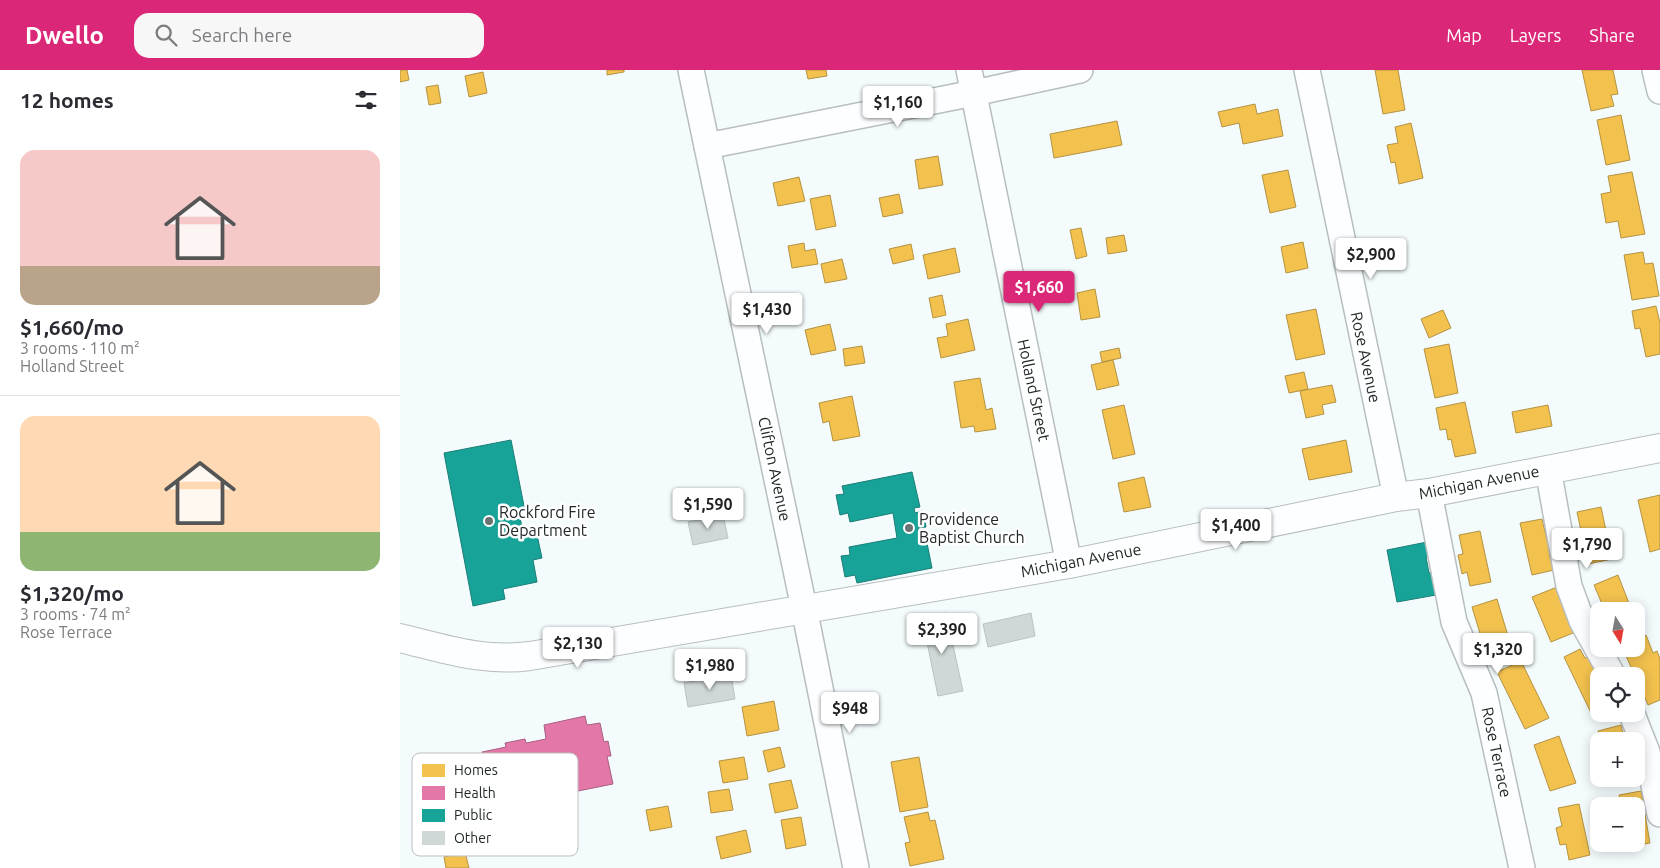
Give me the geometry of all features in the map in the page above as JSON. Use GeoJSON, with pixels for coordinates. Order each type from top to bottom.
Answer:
{"type":"FeatureCollection","features":[{"type":"Feature","properties":{"kind":"main road","name":"Michigan Avenue"},"geometry":{"type":"LineString","coordinates":[[400,638],[474,656],[500,659],[530,656],[1069,564],[1396,497],[1430,493],[1660,448]]}},
{"type":"Feature","properties":{"kind":"street","name":"Clifton Avenue"},"geometry":{"type":"LineString","coordinates":[[691,70],[804,608],[856,868]]}},
{"type":"Feature","properties":{"kind":"street"},"geometry":{"type":"LineString","coordinates":[[707,146],[971,82],[1080,70]]}},
{"type":"Feature","properties":{"kind":"street","name":"Rose Avenue"},"geometry":{"type":"LineString","coordinates":[[1307,70],[1396,497]]}},
{"type":"Feature","properties":{"kind":"street"},"geometry":{"type":"LineString","coordinates":[[1656,70],[1660,91]]}},
{"type":"Feature","properties":{"kind":"street","name":"Holland Street"},"geometry":{"type":"LineString","coordinates":[[971,82],[1069,564]]}},
{"type":"Feature","properties":{"kind":"street"},"geometry":{"type":"LineString","coordinates":[[1548,469],[1570,586],[1582,621],[1608,667]]}},
{"type":"Feature","properties":{"kind":"street","name":"Rose Terrace"},"geometry":{"type":"LineString","coordinates":[[1430,493],[1454,622],[1484,693],[1522,868]]}},
{"type":"Feature","properties":{"kind":"street"},"geometry":{"type":"LineString","coordinates":[[1635,722],[1647,752],[1660,814]]}},
{"type":"Feature","properties":{"kind":"building: Homes"},"geometry":{"type":"Polygon","coordinates":[[[400,70],[407,70],[409,80],[400,82],[400,70]]]}},
{"type":"Feature","properties":{"kind":"building: Homes"},"geometry":{"type":"Polygon","coordinates":[[[607,70],[624,70],[624,72],[607,75],[607,70]]]}},
{"type":"Feature","properties":{"kind":"building: Homes"},"geometry":{"type":"Polygon","coordinates":[[[806,70],[826,70],[827,76],[808,79],[806,70]]]}},
{"type":"Feature","properties":{"kind":"building: Homes"},"geometry":{"type":"Polygon","coordinates":[[[1375,70],[1398,70],[1405,110],[1383,114],[1375,70]]]}},
{"type":"Feature","properties":{"kind":"building: Homes"},"geometry":{"type":"Polygon","coordinates":[[[1582,70],[1613,70],[1618,94],[1611,95],[1614,106],[1591,111],[1582,70]]]}},
{"type":"Feature","properties":{"kind":"building: Homes"},"geometry":{"type":"Polygon","coordinates":[[[483,72],[487,93],[469,97],[465,76],[483,72]]]}},
{"type":"Feature","properties":{"kind":"building: Homes"},"geometry":{"type":"Polygon","coordinates":[[[438,85],[441,103],[429,105],[426,87],[438,85]]]}},
{"type":"Feature","properties":{"kind":"building: Homes"},"geometry":{"type":"Polygon","coordinates":[[[1255,104],[1257,114],[1278,109],[1283,136],[1243,144],[1239,123],[1222,127],[1218,112],[1255,104]]]}},
{"type":"Feature","properties":{"kind":"building: Homes"},"geometry":{"type":"Polygon","coordinates":[[[1621,115],[1630,160],[1606,165],[1597,120],[1621,115]]]}},
{"type":"Feature","properties":{"kind":"building: Homes"},"geometry":{"type":"Polygon","coordinates":[[[1117,121],[1122,145],[1054,158],[1050,134],[1117,121]]]}},
{"type":"Feature","properties":{"kind":"building: Homes"},"geometry":{"type":"Polygon","coordinates":[[[1411,123],[1423,178],[1399,184],[1395,162],[1391,163],[1387,145],[1398,143],[1395,127],[1411,123]]]}},
{"type":"Feature","properties":{"kind":"building: Homes"},"geometry":{"type":"Polygon","coordinates":[[[938,156],[943,185],[919,189],[915,160],[938,156]]]}},
{"type":"Feature","properties":{"kind":"building: Homes"},"geometry":{"type":"Polygon","coordinates":[[[1288,170],[1296,207],[1270,213],[1262,175],[1288,170]]]}},
{"type":"Feature","properties":{"kind":"building: Homes"},"geometry":{"type":"Polygon","coordinates":[[[1632,172],[1645,234],[1621,238],[1618,221],[1606,223],[1601,194],[1611,192],[1608,176],[1632,172]]]}},
{"type":"Feature","properties":{"kind":"building: Homes"},"geometry":{"type":"Polygon","coordinates":[[[799,177],[805,201],[778,206],[773,183],[799,177]]]}},
{"type":"Feature","properties":{"kind":"building: Homes"},"geometry":{"type":"Polygon","coordinates":[[[899,194],[903,213],[883,217],[879,198],[899,194]]]}},
{"type":"Feature","properties":{"kind":"building: Homes"},"geometry":{"type":"Polygon","coordinates":[[[830,195],[836,226],[816,230],[810,199],[830,195]]]}},
{"type":"Feature","properties":{"kind":"building: Homes"},"geometry":{"type":"Polygon","coordinates":[[[1081,228],[1087,256],[1076,259],[1070,230],[1081,228]]]}},
{"type":"Feature","properties":{"kind":"building: Homes"},"geometry":{"type":"Polygon","coordinates":[[[1124,235],[1127,251],[1108,254],[1106,238],[1124,235]]]}},
{"type":"Feature","properties":{"kind":"building: Homes"},"geometry":{"type":"Polygon","coordinates":[[[1303,242],[1308,268],[1286,273],[1281,247],[1303,242]]]}},
{"type":"Feature","properties":{"kind":"building: Homes"},"geometry":{"type":"Polygon","coordinates":[[[804,243],[805,251],[815,249],[818,264],[792,268],[788,246],[804,243]]]}},
{"type":"Feature","properties":{"kind":"building: Homes"},"geometry":{"type":"Polygon","coordinates":[[[911,244],[914,259],[893,264],[889,249],[911,244]]]}},
{"type":"Feature","properties":{"kind":"building: Homes"},"geometry":{"type":"Polygon","coordinates":[[[955,248],[960,272],[928,279],[923,255],[955,248]]]}},
{"type":"Feature","properties":{"kind":"building: Homes"},"geometry":{"type":"Polygon","coordinates":[[[1643,252],[1645,264],[1653,263],[1659,296],[1632,300],[1624,255],[1643,252]]]}},
{"type":"Feature","properties":{"kind":"building: Homes"},"geometry":{"type":"Polygon","coordinates":[[[842,259],[847,279],[825,283],[821,264],[842,259]]]}},
{"type":"Feature","properties":{"kind":"building: Homes"},"geometry":{"type":"Polygon","coordinates":[[[1095,289],[1100,317],[1081,320],[1077,293],[1095,289]]]}},
{"type":"Feature","properties":{"kind":"building: Homes"},"geometry":{"type":"Polygon","coordinates":[[[942,295],[946,315],[933,318],[929,298],[942,295]]]}},
{"type":"Feature","properties":{"kind":"building: Homes"},"geometry":{"type":"Polygon","coordinates":[[[1656,306],[1660,323],[1660,354],[1646,357],[1640,328],[1635,329],[1632,311],[1656,306]]]}},
{"type":"Feature","properties":{"kind":"building: Homes"},"geometry":{"type":"Polygon","coordinates":[[[1316,309],[1325,354],[1296,360],[1286,315],[1316,309]]]}},
{"type":"Feature","properties":{"kind":"building: Homes"},"geometry":{"type":"Polygon","coordinates":[[[1443,310],[1451,328],[1429,338],[1421,319],[1443,310]]]}},
{"type":"Feature","properties":{"kind":"building: Homes"},"geometry":{"type":"Polygon","coordinates":[[[968,319],[975,350],[941,358],[937,338],[948,336],[946,324],[968,319]]]}},
{"type":"Feature","properties":{"kind":"building: Homes"},"geometry":{"type":"Polygon","coordinates":[[[830,324],[836,350],[811,355],[805,330],[830,324]]]}},
{"type":"Feature","properties":{"kind":"building: Homes"},"geometry":{"type":"Polygon","coordinates":[[[1449,344],[1458,393],[1435,398],[1424,349],[1449,344]]]}},
{"type":"Feature","properties":{"kind":"building: Homes"},"geometry":{"type":"Polygon","coordinates":[[[862,346],[865,363],[845,366],[843,349],[862,346]]]}},
{"type":"Feature","properties":{"kind":"building: Homes"},"geometry":{"type":"Polygon","coordinates":[[[1119,348],[1121,358],[1102,362],[1100,352],[1119,348]]]}},
{"type":"Feature","properties":{"kind":"building: Homes"},"geometry":{"type":"Polygon","coordinates":[[[1113,360],[1119,385],[1097,390],[1091,365],[1113,360]]]}},
{"type":"Feature","properties":{"kind":"building: Homes"},"geometry":{"type":"Polygon","coordinates":[[[1304,372],[1308,389],[1289,393],[1285,376],[1304,372]]]}},
{"type":"Feature","properties":{"kind":"building: Homes"},"geometry":{"type":"Polygon","coordinates":[[[980,378],[986,410],[992,408],[996,429],[975,432],[974,426],[961,428],[954,382],[980,378]]]}},
{"type":"Feature","properties":{"kind":"building: Homes"},"geometry":{"type":"Polygon","coordinates":[[[1332,385],[1336,402],[1322,405],[1324,414],[1306,418],[1300,391],[1332,385]]]}},
{"type":"Feature","properties":{"kind":"building: Homes"},"geometry":{"type":"Polygon","coordinates":[[[852,396],[860,436],[833,441],[829,421],[823,423],[819,403],[852,396]]]}},
{"type":"Feature","properties":{"kind":"building: Homes"},"geometry":{"type":"Polygon","coordinates":[[[1465,402],[1476,453],[1455,457],[1451,439],[1448,440],[1446,429],[1440,430],[1436,408],[1465,402]]]}},
{"type":"Feature","properties":{"kind":"building: Homes"},"geometry":{"type":"Polygon","coordinates":[[[1124,405],[1135,454],[1113,459],[1102,410],[1124,405]]]}},
{"type":"Feature","properties":{"kind":"building: Homes"},"geometry":{"type":"Polygon","coordinates":[[[1548,405],[1552,426],[1516,433],[1512,412],[1548,405]]]}},
{"type":"Feature","properties":{"kind":"building: Homes"},"geometry":{"type":"Polygon","coordinates":[[[1346,440],[1352,472],[1309,480],[1302,449],[1346,440]]]}},
{"type":"Feature","properties":{"kind":"building: Homes"},"geometry":{"type":"Polygon","coordinates":[[[1144,477],[1151,507],[1124,512],[1118,483],[1144,477]]]}},
{"type":"Feature","properties":{"kind":"building: Homes"},"geometry":{"type":"Polygon","coordinates":[[[1660,495],[1660,549],[1650,552],[1638,500],[1660,495]]]}},
{"type":"Feature","properties":{"kind":"building: Homes"},"geometry":{"type":"Polygon","coordinates":[[[1601,507],[1612,559],[1588,564],[1577,512],[1601,507]]]}},
{"type":"Feature","properties":{"kind":"building: Homes"},"geometry":{"type":"Polygon","coordinates":[[[1542,519],[1554,570],[1532,575],[1520,523],[1542,519]]]}},
{"type":"Feature","properties":{"kind":"building: Homes"},"geometry":{"type":"Polygon","coordinates":[[[1480,531],[1491,582],[1470,586],[1467,572],[1462,574],[1458,555],[1463,554],[1459,535],[1480,531]]]}},
{"type":"Feature","properties":{"kind":"building: Homes"},"geometry":{"type":"Polygon","coordinates":[[[1618,575],[1628,602],[1601,602],[1594,585],[1618,575]]]}},
{"type":"Feature","properties":{"kind":"building: Homes"},"geometry":{"type":"Polygon","coordinates":[[[1557,587],[1570,617],[1567,619],[1573,633],[1551,642],[1532,597],[1557,587]]]}},
{"type":"Feature","properties":{"kind":"building: Homes"},"geometry":{"type":"Polygon","coordinates":[[[1497,599],[1511,646],[1488,653],[1472,607],[1497,599]]]}},
{"type":"Feature","properties":{"kind":"building: Homes"},"geometry":{"type":"Polygon","coordinates":[[[1645,636],[1653,653],[1657,651],[1660,659],[1660,700],[1648,705],[1645,698],[1645,667],[1631,667],[1627,658],[1645,658],[1645,636]]]}},
{"type":"Feature","properties":{"kind":"building: Homes"},"geometry":{"type":"Polygon","coordinates":[[[1580,649],[1585,658],[1589,656],[1594,667],[1590,667],[1590,711],[1564,657],[1580,649]]]}},
{"type":"Feature","properties":{"kind":"building: Homes"},"geometry":{"type":"Polygon","coordinates":[[[1521,661],[1549,718],[1525,729],[1497,672],[1521,661]]]}},
{"type":"Feature","properties":{"kind":"building: Homes"},"geometry":{"type":"Polygon","coordinates":[[[774,701],[779,730],[747,736],[742,707],[774,701]]]}},
{"type":"Feature","properties":{"kind":"building: Homes"},"geometry":{"type":"Polygon","coordinates":[[[1621,725],[1622,732],[1598,732],[1621,725]]]}},
{"type":"Feature","properties":{"kind":"building: Homes"},"geometry":{"type":"Polygon","coordinates":[[[1559,736],[1576,783],[1550,791],[1534,745],[1559,736]]]}},
{"type":"Feature","properties":{"kind":"building: Homes"},"geometry":{"type":"Polygon","coordinates":[[[780,747],[785,767],[768,772],[763,751],[780,747]]]}},
{"type":"Feature","properties":{"kind":"building: Homes"},"geometry":{"type":"Polygon","coordinates":[[[744,757],[748,779],[723,783],[719,761],[744,757]]]}},
{"type":"Feature","properties":{"kind":"building: Homes"},"geometry":{"type":"Polygon","coordinates":[[[919,757],[928,807],[900,812],[891,762],[919,757]]]}},
{"type":"Feature","properties":{"kind":"building: Homes"},"geometry":{"type":"Polygon","coordinates":[[[791,780],[798,808],[775,813],[769,784],[791,780]]]}},
{"type":"Feature","properties":{"kind":"building: Homes"},"geometry":{"type":"Polygon","coordinates":[[[729,789],[733,810],[711,813],[708,792],[729,789]]]}},
{"type":"Feature","properties":{"kind":"building: Homes"},"geometry":{"type":"Polygon","coordinates":[[[1641,791],[1642,797],[1619,797],[1619,795],[1641,791]]]}},
{"type":"Feature","properties":{"kind":"building: Homes"},"geometry":{"type":"Polygon","coordinates":[[[1579,804],[1590,855],[1569,860],[1566,844],[1560,845],[1556,828],[1562,826],[1558,808],[1579,804]]]}},
{"type":"Feature","properties":{"kind":"building: Homes"},"geometry":{"type":"Polygon","coordinates":[[[668,806],[672,827],[650,831],[646,810],[668,806]]]}},
{"type":"Feature","properties":{"kind":"building: Homes"},"geometry":{"type":"Polygon","coordinates":[[[928,812],[930,821],[935,820],[944,859],[910,866],[905,843],[910,842],[904,817],[928,812]]]}},
{"type":"Feature","properties":{"kind":"building: Homes"},"geometry":{"type":"Polygon","coordinates":[[[1645,814],[1650,843],[1645,844],[1645,814]]]}},
{"type":"Feature","properties":{"kind":"building: Homes"},"geometry":{"type":"Polygon","coordinates":[[[801,817],[806,845],[786,849],[781,820],[801,817]]]}},
{"type":"Feature","properties":{"kind":"building: Homes"},"geometry":{"type":"Polygon","coordinates":[[[746,830],[751,852],[721,859],[716,837],[746,830]]]}},
{"type":"Feature","properties":{"kind":"building: Homes"},"geometry":{"type":"Polygon","coordinates":[[[466,856],[469,868],[446,868],[444,857],[466,856]]]}},
{"type":"Feature","properties":{"kind":"building: Health"},"geometry":{"type":"Polygon","coordinates":[[[585,716],[587,725],[600,723],[604,742],[608,741],[611,756],[607,756],[613,784],[578,791],[578,753],[482,753],[506,747],[505,743],[525,739],[526,743],[546,739],[544,725],[585,716]]]}},
{"type":"Feature","properties":{"kind":"building: Public","name":"Rockford Fire Department"},"geometry":{"type":"Polygon","coordinates":[[[511,440],[525,511],[519,512],[523,533],[536,530],[542,558],[533,560],[537,582],[503,589],[505,599],[473,606],[444,453],[511,440]]]}},
{"type":"Feature","properties":{"kind":"building: Public","name":"Providence Baptist Church"},"geometry":{"type":"Polygon","coordinates":[[[912,472],[920,507],[914,508],[915,513],[923,511],[926,527],[918,528],[919,535],[925,533],[932,568],[857,583],[855,575],[845,577],[841,556],[850,555],[849,547],[897,538],[893,513],[850,522],[848,513],[840,515],[836,495],[844,494],[842,486],[912,472]]]}},
{"type":"Feature","properties":{"kind":"building: Public"},"geometry":{"type":"Polygon","coordinates":[[[1427,542],[1429,556],[1426,557],[1429,573],[1432,572],[1436,595],[1397,602],[1387,550],[1427,542]]]}},
{"type":"Feature","properties":{"kind":"building: Other"},"geometry":{"type":"Polygon","coordinates":[[[723,515],[728,538],[693,545],[688,522],[723,515]]]}},
{"type":"Feature","properties":{"kind":"building: Other"},"geometry":{"type":"Polygon","coordinates":[[[946,613],[963,691],[938,696],[922,618],[946,613]]]}},
{"type":"Feature","properties":{"kind":"building: Other"},"geometry":{"type":"Polygon","coordinates":[[[1031,613],[1035,636],[988,647],[983,624],[1031,613]]]}},
{"type":"Feature","properties":{"kind":"building: Other"},"geometry":{"type":"Polygon","coordinates":[[[731,674],[735,699],[688,707],[684,683],[731,674]]]}},
{"type":"Feature","properties":{"kind":"place","name":"Rockford Fire Department"},"geometry":{"type":"Point","coordinates":[489,521]}},
{"type":"Feature","properties":{"kind":"place","name":"Providence Baptist Church"},"geometry":{"type":"Point","coordinates":[909,528]}}]}
